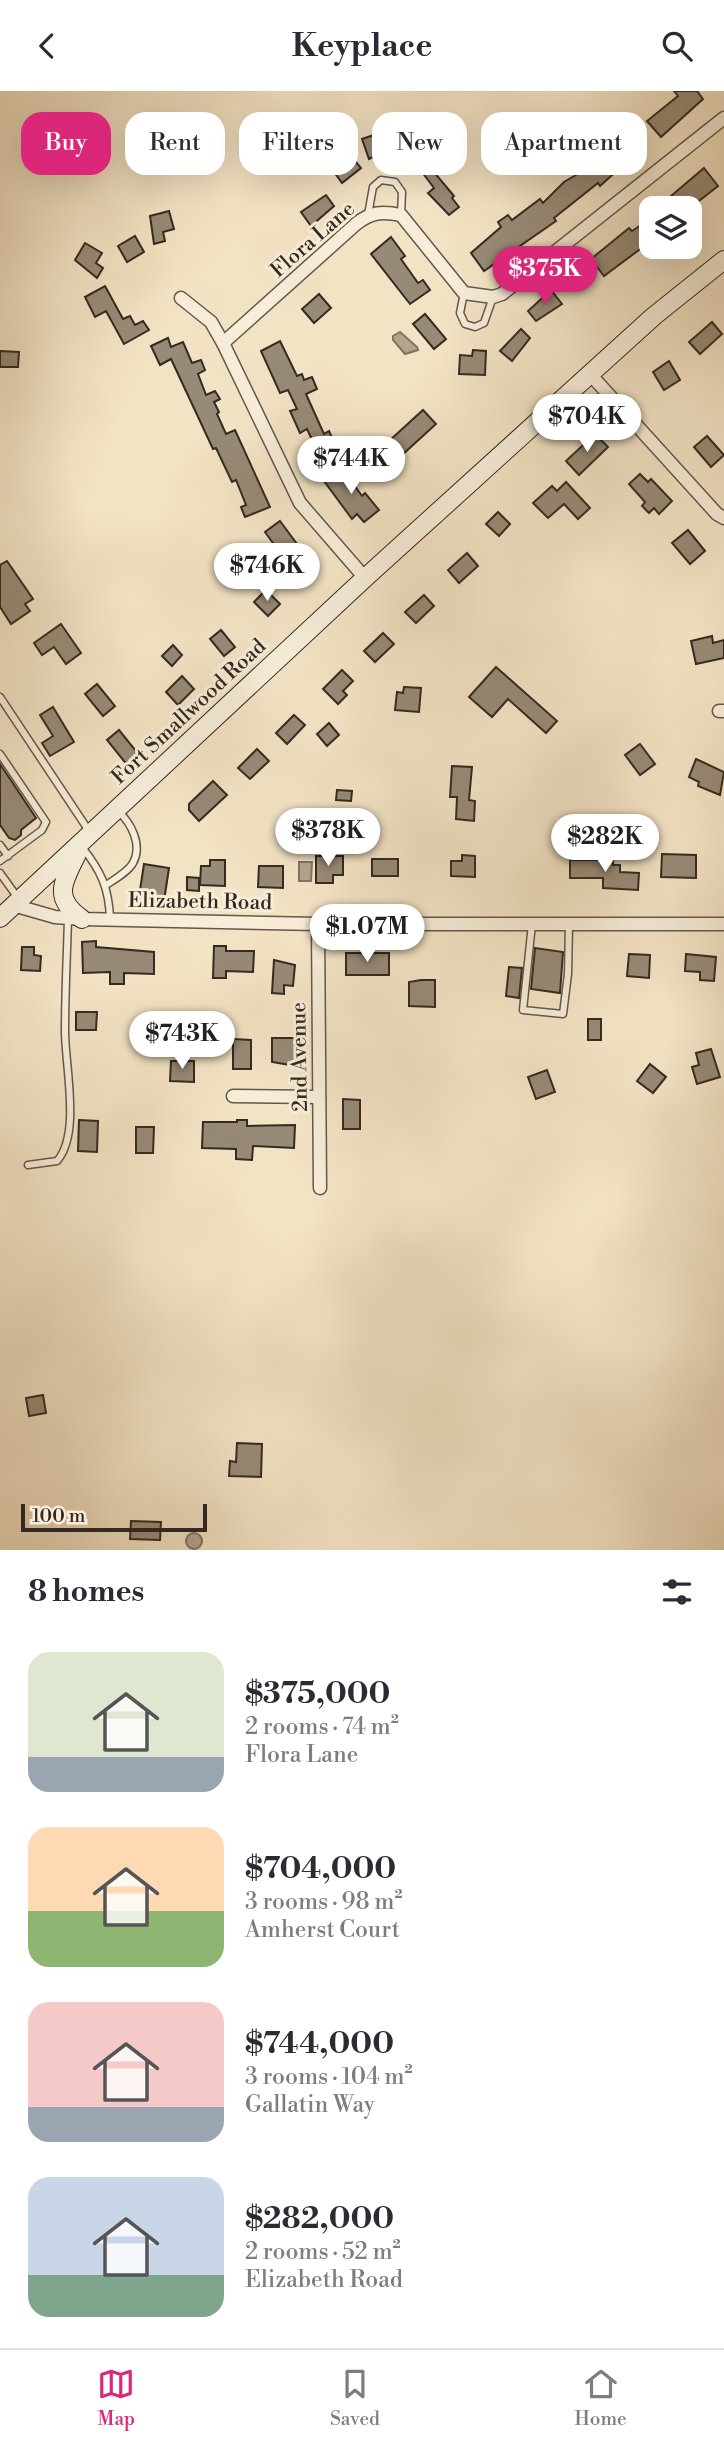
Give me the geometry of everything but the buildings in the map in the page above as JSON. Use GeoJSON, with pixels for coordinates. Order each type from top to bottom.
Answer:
{"type":"FeatureCollection","features":[{"type":"Feature","properties":{"kind":"main road","name":"Fort Smallwood Road"},"geometry":{"type":"LineString","coordinates":[[11,907],[118,811],[365,578],[654,316],[724,260]]}},
{"type":"Feature","properties":{"kind":"main road"},"geometry":{"type":"LineString","coordinates":[[75,919],[62,897],[64,882],[86,840]]}},
{"type":"Feature","properties":{"kind":"street"},"geometry":{"type":"LineString","coordinates":[[401,215],[464,293],[493,297],[502,294],[724,118]]}},
{"type":"Feature","properties":{"kind":"street","name":"Flora Lane"},"geometry":{"type":"LineString","coordinates":[[223,343],[368,215],[387,212],[401,215]]}},
{"type":"Feature","properties":{"kind":"street"},"geometry":{"type":"LineString","coordinates":[[181,298],[205,316],[223,343],[300,503],[365,578]]}},
{"type":"Feature","properties":{"kind":"street"},"geometry":{"type":"LineString","coordinates":[[590,375],[717,515],[724,518]]}},
{"type":"Feature","properties":{"kind":"street","name":"Elizabeth Road"},"geometry":{"type":"LineString","coordinates":[[11,907],[75,919],[110,920],[318,924],[724,924]]}},
{"type":"Feature","properties":{"kind":"street","name":"2nd Avenue"},"geometry":{"type":"LineString","coordinates":[[318,924],[320,1188]]}},
{"type":"Feature","properties":{"kind":"street"},"geometry":{"type":"LineString","coordinates":[[233,1096],[320,1097]]}},
{"type":"Feature","properties":{"kind":"lane"},"geometry":{"type":"LineString","coordinates":[[368,215],[373,187],[381,180],[395,182],[402,192],[401,215]]}},
{"type":"Feature","properties":{"kind":"lane"},"geometry":{"type":"LineString","coordinates":[[464,293],[460,313],[465,324],[475,327],[484,323],[493,297]]}},
{"type":"Feature","properties":{"kind":"lane"},"geometry":{"type":"LineString","coordinates":[[0,697],[86,840],[101,870],[106,885],[110,920]]}},
{"type":"Feature","properties":{"kind":"lane"},"geometry":{"type":"LineString","coordinates":[[0,754],[46,819],[42,831],[0,862]]}},
{"type":"Feature","properties":{"kind":"lane"},"geometry":{"type":"LineString","coordinates":[[106,885],[134,862],[136,850],[128,820],[118,811]]}},
{"type":"Feature","properties":{"kind":"lane"},"geometry":{"type":"LineString","coordinates":[[0,845],[8,856]]}},
{"type":"Feature","properties":{"kind":"lane"},"geometry":{"type":"LineString","coordinates":[[0,873],[11,907]]}},
{"type":"Feature","properties":{"kind":"lane"},"geometry":{"type":"LineString","coordinates":[[28,1165],[57,1161],[65,1152],[70,1087],[65,1034],[75,919]]}},
{"type":"Feature","properties":{"kind":"lane"},"geometry":{"type":"LineString","coordinates":[[532,924],[523,1010],[563,1014],[568,974],[569,924]]}},
{"type":"Feature","properties":{"kind":"shaded area"},"geometry":{"type":"Polygon","coordinates":[[[400,332],[418,350],[405,354],[393,340],[393,336],[400,332]]]}},
{"type":"Feature","properties":{"kind":"shaded area"},"geometry":{"type":"Polygon","coordinates":[[[299,862],[312,862],[311,881],[299,881],[299,862]]]}},
{"type":"Feature","properties":{"kind":"shaded area"},"geometry":{"type":"Polygon","coordinates":[[[194,1533],[200,1535],[200,1547],[194,1549],[188,1547],[186,1541],[188,1535],[194,1533]]]}}]}
